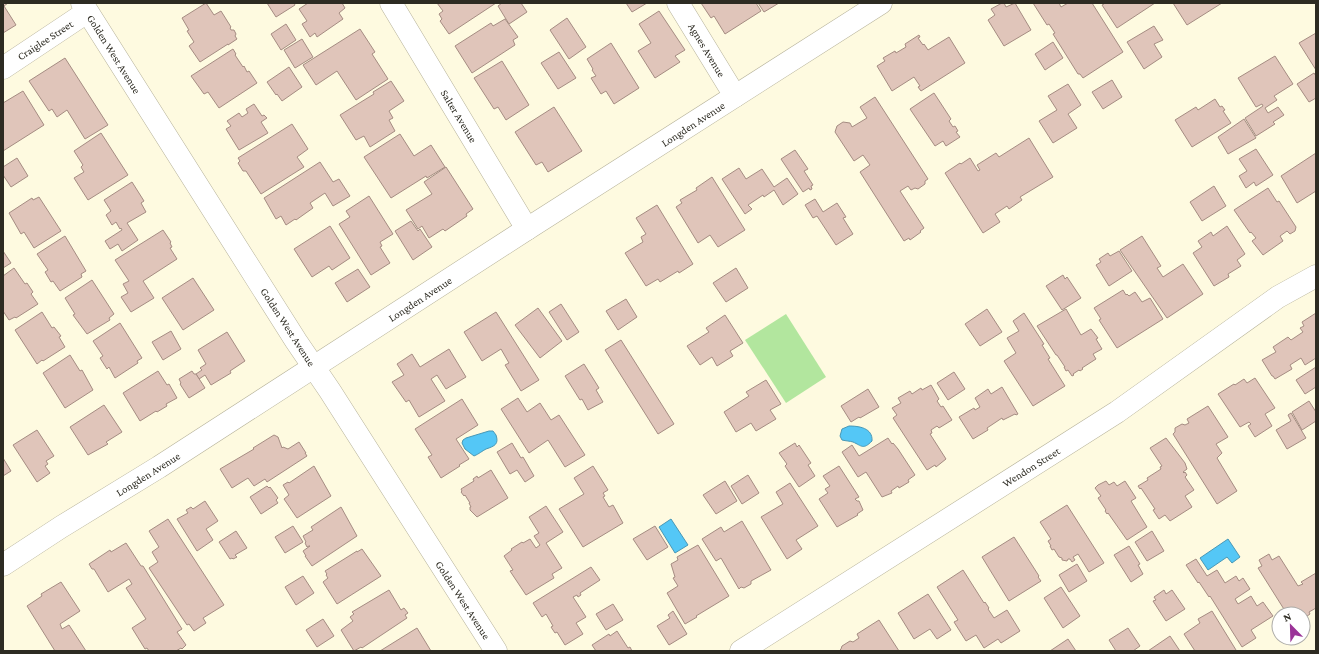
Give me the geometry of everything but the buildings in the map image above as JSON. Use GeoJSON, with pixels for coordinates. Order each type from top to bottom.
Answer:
{"type":"FeatureCollection","features":[{"type":"Feature","properties":{"kind":"street","name":"Salter Avenue"},"geometry":{"type":"LineString","coordinates":[[391,3],[528,229]]}},
{"type":"Feature","properties":{"kind":"street","name":"Agnes Avenue"},"geometry":{"type":"LineString","coordinates":[[678,3],[736,96]]}},
{"type":"Feature","properties":{"kind":"street","name":"Longden Avenue"},"geometry":{"type":"LineString","coordinates":[[3,565],[159,467],[881,3]]}},
{"type":"Feature","properties":{"kind":"street","name":"Craiglee Street"},"geometry":{"type":"LineString","coordinates":[[3,68],[84,7]]}},
{"type":"Feature","properties":{"kind":"street","name":"Golden West Avenue"},"geometry":{"type":"LineString","coordinates":[[84,7],[496,651]]}},
{"type":"Feature","properties":{"kind":"street","name":"Wendon Street"},"geometry":{"type":"LineString","coordinates":[[741,651],[1117,412],[1278,296],[1316,276]]}},
{"type":"Feature","properties":{"kind":"green space"},"geometry":{"type":"Polygon","coordinates":[[[786,314],[826,377],[786,403],[745,340],[786,314]]]}},
{"type":"Feature","properties":{"kind":"water"},"geometry":{"type":"Polygon","coordinates":[[[849,426],[861,427],[865,429],[870,433],[872,441],[866,446],[862,446],[853,442],[842,440],[840,436],[842,429],[849,426]]]}},
{"type":"Feature","properties":{"kind":"water"},"geometry":{"type":"Polygon","coordinates":[[[493,431],[496,435],[497,443],[494,446],[474,456],[465,449],[462,443],[463,440],[493,431]]]}},
{"type":"Feature","properties":{"kind":"water"},"geometry":{"type":"Polygon","coordinates":[[[671,519],[688,545],[675,553],[659,527],[671,519]]]}},
{"type":"Feature","properties":{"kind":"water"},"geometry":{"type":"Polygon","coordinates":[[[1228,539],[1240,557],[1232,563],[1227,557],[1208,570],[1200,558],[1228,539]]]}}]}
